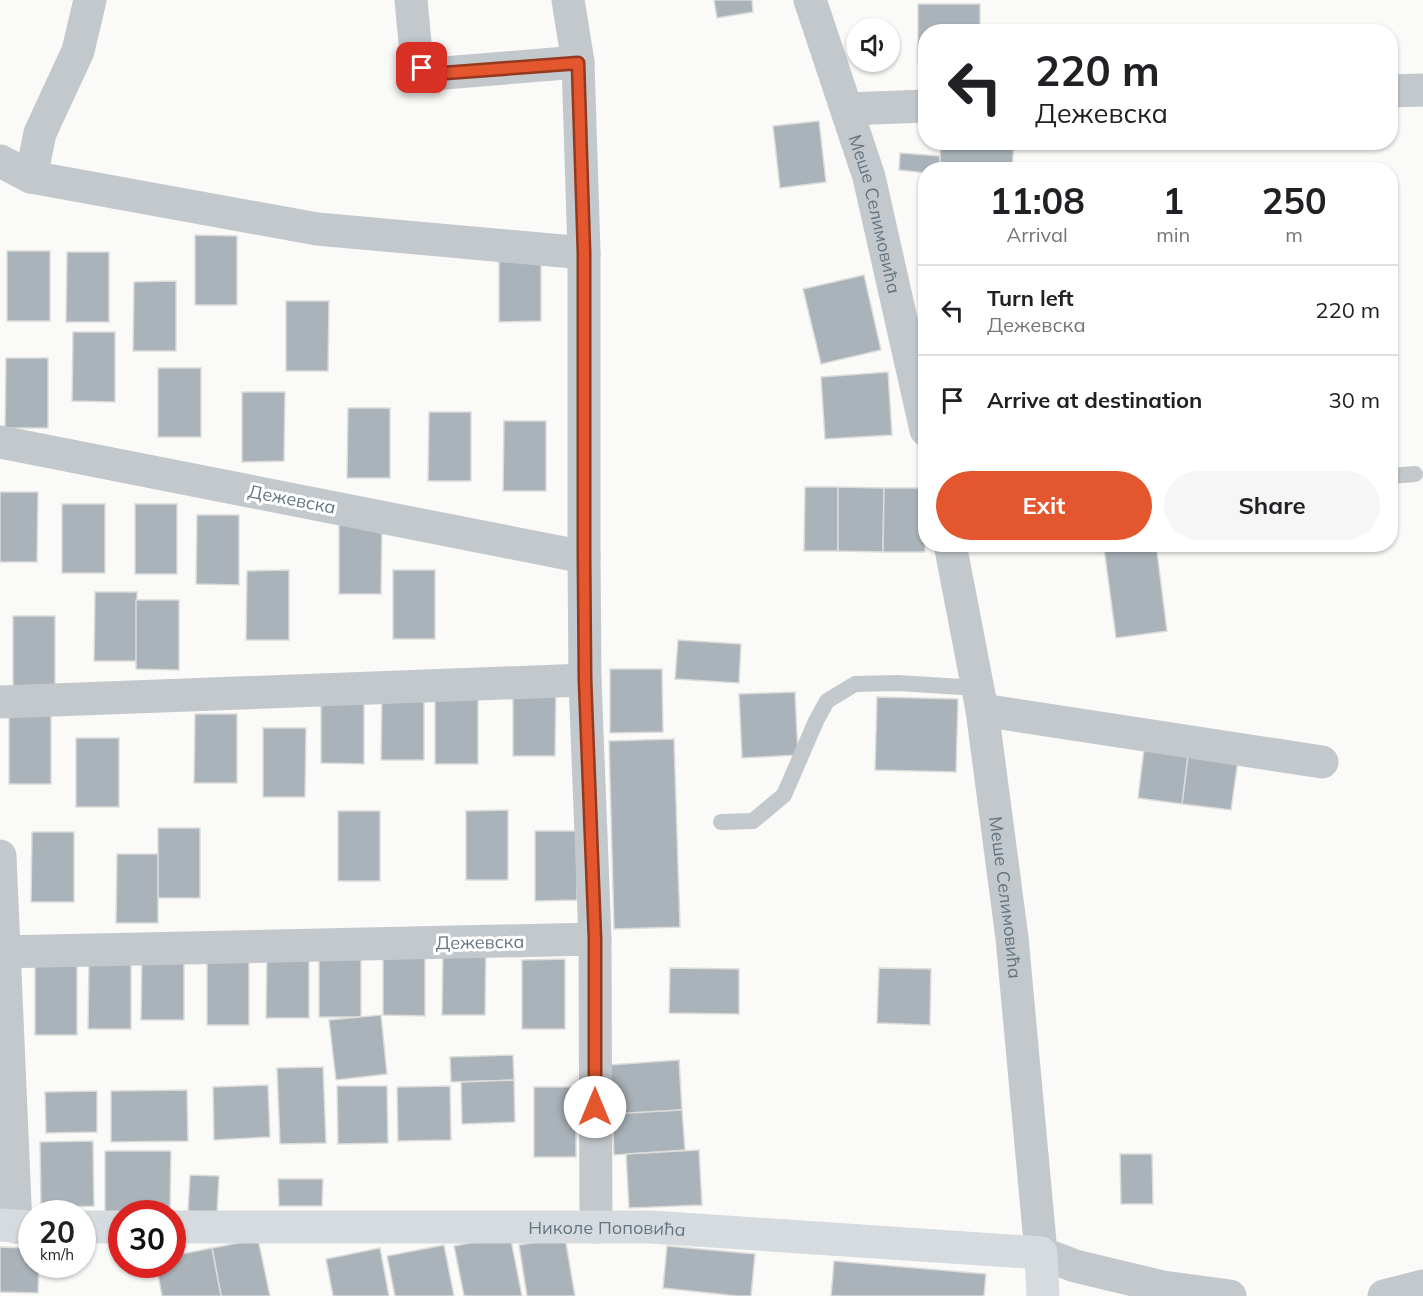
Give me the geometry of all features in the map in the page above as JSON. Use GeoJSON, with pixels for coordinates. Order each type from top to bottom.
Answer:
{"type":"FeatureCollection","features":[{"type":"Feature","properties":{"kind":"main road","name":"Николе Поповића"},"geometry":{"type":"LineString","coordinates":[[186,1227],[651,1227],[1041,1253]]}},
{"type":"Feature","properties":{"kind":"main road","name":"Меше Селимовића"},"geometry":{"type":"LineString","coordinates":[[1041,1253],[1043,1296]]}},
{"type":"Feature","properties":{"kind":"street"},"geometry":{"type":"LineString","coordinates":[[31,177],[40,133],[78,51],[90,0]]}},
{"type":"Feature","properties":{"kind":"street"},"geometry":{"type":"LineString","coordinates":[[411,0],[416,53],[422,68],[432,74],[578,63]]}},
{"type":"Feature","properties":{"kind":"street"},"geometry":{"type":"LineString","coordinates":[[568,0],[578,63],[584,253],[585,680],[595,939],[596,1227]]}},
{"type":"Feature","properties":{"kind":"street","name":"Меше Селимовића"},"geometry":{"type":"LineString","coordinates":[[810,0],[869,177],[918,394]]}},
{"type":"Feature","properties":{"kind":"street"},"geometry":{"type":"LineString","coordinates":[[1398,91],[1423,90]]}},
{"type":"Feature","properties":{"kind":"street"},"geometry":{"type":"LineString","coordinates":[[847,109],[918,106]]}},
{"type":"Feature","properties":{"kind":"street"},"geometry":{"type":"LineString","coordinates":[[0,161],[31,177],[317,229],[584,253]]}},
{"type":"Feature","properties":{"kind":"street","name":"Дежевска"},"geometry":{"type":"LineString","coordinates":[[0,442],[584,557]]}},
{"type":"Feature","properties":{"kind":"street","name":"Меше Селимовића"},"geometry":{"type":"LineString","coordinates":[[952,552],[980,699],[1012,938],[1041,1253]]}},
{"type":"Feature","properties":{"kind":"street"},"geometry":{"type":"LineString","coordinates":[[0,702],[585,680]]}},
{"type":"Feature","properties":{"kind":"street"},"geometry":{"type":"LineString","coordinates":[[980,699],[1323,762]]}},
{"type":"Feature","properties":{"kind":"street"},"geometry":{"type":"LineString","coordinates":[[0,856],[5,1077],[16,1226]]}},
{"type":"Feature","properties":{"kind":"street","name":"Дежевска"},"geometry":{"type":"LineString","coordinates":[[2,952],[595,939]]}},
{"type":"Feature","properties":{"kind":"street"},"geometry":{"type":"LineString","coordinates":[[1041,1253],[1075,1266],[1163,1287],[1230,1296]]}},
{"type":"Feature","properties":{"kind":"street"},"geometry":{"type":"LineString","coordinates":[[1384,1296],[1423,1286]]}},
{"type":"Feature","properties":{"kind":"lane"},"geometry":{"type":"LineString","coordinates":[[1398,475],[1415,474]]}},
{"type":"Feature","properties":{"kind":"lane"},"geometry":{"type":"LineString","coordinates":[[721,822],[753,821],[784,795],[826,701],[855,684],[898,683],[980,699]]}},
{"type":"Feature","properties":{"kind":"building"},"geometry":{"type":"Polygon","coordinates":[[[714,0],[752,0],[753,12],[717,18],[714,0]]]}},
{"type":"Feature","properties":{"kind":"building"},"geometry":{"type":"Polygon","coordinates":[[[918,4],[980,4],[980,24],[918,24],[918,4]]]}},
{"type":"Feature","properties":{"kind":"building"},"geometry":{"type":"Polygon","coordinates":[[[819,121],[826,182],[780,188],[773,126],[819,121]]]}},
{"type":"Feature","properties":{"kind":"building"},"geometry":{"type":"Polygon","coordinates":[[[940,150],[1013,150],[1013,162],[940,162],[940,150]]]}},
{"type":"Feature","properties":{"kind":"building"},"geometry":{"type":"Polygon","coordinates":[[[900,153],[940,156],[940,162],[918,162],[918,172],[899,170],[900,153]]]}},
{"type":"Feature","properties":{"kind":"building"},"geometry":{"type":"Polygon","coordinates":[[[195,235],[237,236],[237,305],[195,305],[195,235]]]}},
{"type":"Feature","properties":{"kind":"building"},"geometry":{"type":"Polygon","coordinates":[[[7,251],[50,251],[50,321],[7,321],[7,251]]]}},
{"type":"Feature","properties":{"kind":"building"},"geometry":{"type":"Polygon","coordinates":[[[67,252],[109,252],[109,322],[66,322],[67,252]]]}},
{"type":"Feature","properties":{"kind":"building"},"geometry":{"type":"Polygon","coordinates":[[[499,252],[541,252],[541,321],[499,322],[499,252]]]}},
{"type":"Feature","properties":{"kind":"building"},"geometry":{"type":"Polygon","coordinates":[[[864,275],[881,350],[821,364],[803,289],[864,275]]]}},
{"type":"Feature","properties":{"kind":"building"},"geometry":{"type":"Polygon","coordinates":[[[176,281],[176,351],[133,351],[134,282],[176,281]]]}},
{"type":"Feature","properties":{"kind":"building"},"geometry":{"type":"Polygon","coordinates":[[[286,301],[329,301],[328,371],[286,371],[286,301]]]}},
{"type":"Feature","properties":{"kind":"building"},"geometry":{"type":"Polygon","coordinates":[[[73,332],[115,332],[115,402],[72,401],[73,332]]]}},
{"type":"Feature","properties":{"kind":"building"},"geometry":{"type":"Polygon","coordinates":[[[6,358],[48,358],[48,428],[5,428],[6,358]]]}},
{"type":"Feature","properties":{"kind":"building"},"geometry":{"type":"Polygon","coordinates":[[[158,368],[201,368],[201,437],[158,437],[158,368]]]}},
{"type":"Feature","properties":{"kind":"building"},"geometry":{"type":"Polygon","coordinates":[[[888,372],[892,435],[825,439],[821,377],[888,372]]]}},
{"type":"Feature","properties":{"kind":"building"},"geometry":{"type":"Polygon","coordinates":[[[242,392],[285,392],[284,461],[242,462],[242,392]]]}},
{"type":"Feature","properties":{"kind":"building"},"geometry":{"type":"Polygon","coordinates":[[[348,408],[390,408],[390,478],[347,478],[348,408]]]}},
{"type":"Feature","properties":{"kind":"building"},"geometry":{"type":"Polygon","coordinates":[[[429,412],[471,412],[471,481],[428,481],[429,412]]]}},
{"type":"Feature","properties":{"kind":"building"},"geometry":{"type":"Polygon","coordinates":[[[504,421],[546,421],[546,491],[503,491],[504,421]]]}},
{"type":"Feature","properties":{"kind":"building"},"geometry":{"type":"Polygon","coordinates":[[[805,487],[838,487],[838,551],[804,551],[805,487]]]}},
{"type":"Feature","properties":{"kind":"building"},"geometry":{"type":"Polygon","coordinates":[[[838,487],[884,488],[883,552],[838,551],[838,487]]]}},
{"type":"Feature","properties":{"kind":"building"},"geometry":{"type":"Polygon","coordinates":[[[884,488],[918,488],[918,552],[883,552],[884,488]]]}},
{"type":"Feature","properties":{"kind":"building"},"geometry":{"type":"Polygon","coordinates":[[[0,492],[38,492],[37,562],[0,562],[0,492]]]}},
{"type":"Feature","properties":{"kind":"building"},"geometry":{"type":"Polygon","coordinates":[[[62,504],[105,504],[105,573],[62,573],[62,504]]]}},
{"type":"Feature","properties":{"kind":"building"},"geometry":{"type":"Polygon","coordinates":[[[135,504],[177,504],[177,574],[135,574],[135,504]]]}},
{"type":"Feature","properties":{"kind":"building"},"geometry":{"type":"Polygon","coordinates":[[[197,515],[239,515],[239,585],[196,584],[197,515]]]}},
{"type":"Feature","properties":{"kind":"building"},"geometry":{"type":"Polygon","coordinates":[[[339,524],[382,525],[381,594],[339,594],[339,524]]]}},
{"type":"Feature","properties":{"kind":"building"},"geometry":{"type":"Polygon","coordinates":[[[1105,552],[1157,552],[1167,631],[1116,638],[1105,552]]]}},
{"type":"Feature","properties":{"kind":"building"},"geometry":{"type":"Polygon","coordinates":[[[289,570],[289,640],[246,640],[247,571],[289,570]]]}},
{"type":"Feature","properties":{"kind":"building"},"geometry":{"type":"Polygon","coordinates":[[[393,570],[435,570],[435,639],[393,639],[393,570]]]}},
{"type":"Feature","properties":{"kind":"building"},"geometry":{"type":"Polygon","coordinates":[[[95,592],[137,592],[137,661],[94,661],[95,592]]]}},
{"type":"Feature","properties":{"kind":"building"},"geometry":{"type":"Polygon","coordinates":[[[136,600],[179,600],[179,670],[136,669],[136,600]]]}},
{"type":"Feature","properties":{"kind":"building"},"geometry":{"type":"Polygon","coordinates":[[[13,616],[55,616],[55,686],[13,686],[13,616]]]}},
{"type":"Feature","properties":{"kind":"building"},"geometry":{"type":"Polygon","coordinates":[[[678,640],[741,644],[739,683],[675,679],[678,640]]]}},
{"type":"Feature","properties":{"kind":"building"},"geometry":{"type":"Polygon","coordinates":[[[610,669],[662,669],[663,732],[610,733],[610,669]]]}},
{"type":"Feature","properties":{"kind":"building"},"geometry":{"type":"Polygon","coordinates":[[[513,687],[556,687],[555,756],[513,756],[513,687]]]}},
{"type":"Feature","properties":{"kind":"building"},"geometry":{"type":"Polygon","coordinates":[[[382,690],[424,690],[424,760],[381,760],[382,690]]]}},
{"type":"Feature","properties":{"kind":"building"},"geometry":{"type":"Polygon","coordinates":[[[795,692],[798,755],[742,758],[739,694],[795,692]]]}},
{"type":"Feature","properties":{"kind":"building"},"geometry":{"type":"Polygon","coordinates":[[[321,694],[364,694],[364,764],[321,763],[321,694]]]}},
{"type":"Feature","properties":{"kind":"building"},"geometry":{"type":"Polygon","coordinates":[[[435,694],[478,695],[478,764],[435,764],[435,694]]]}},
{"type":"Feature","properties":{"kind":"building"},"geometry":{"type":"Polygon","coordinates":[[[877,697],[958,699],[956,772],[875,770],[877,697]]]}},
{"type":"Feature","properties":{"kind":"building"},"geometry":{"type":"Polygon","coordinates":[[[9,714],[51,714],[51,784],[9,784],[9,714]]]}},
{"type":"Feature","properties":{"kind":"building"},"geometry":{"type":"Polygon","coordinates":[[[195,714],[237,714],[237,783],[194,783],[195,714]]]}},
{"type":"Feature","properties":{"kind":"building"},"geometry":{"type":"Polygon","coordinates":[[[263,728],[306,728],[305,797],[263,797],[263,728]]]}},
{"type":"Feature","properties":{"kind":"building"},"geometry":{"type":"Polygon","coordinates":[[[76,738],[119,738],[119,807],[76,807],[76,738]]]}},
{"type":"Feature","properties":{"kind":"building"},"geometry":{"type":"Polygon","coordinates":[[[674,739],[680,927],[614,929],[609,741],[674,739]]]}},
{"type":"Feature","properties":{"kind":"building"},"geometry":{"type":"Polygon","coordinates":[[[1189,747],[1239,753],[1231,810],[1182,804],[1189,747]]]}},
{"type":"Feature","properties":{"kind":"building"},"geometry":{"type":"Polygon","coordinates":[[[1144,749],[1188,755],[1182,804],[1138,798],[1144,749]]]}},
{"type":"Feature","properties":{"kind":"building"},"geometry":{"type":"Polygon","coordinates":[[[508,810],[508,880],[466,880],[466,811],[508,810]]]}},
{"type":"Feature","properties":{"kind":"building"},"geometry":{"type":"Polygon","coordinates":[[[338,811],[380,811],[380,881],[338,881],[338,811]]]}},
{"type":"Feature","properties":{"kind":"building"},"geometry":{"type":"Polygon","coordinates":[[[158,828],[200,828],[200,898],[158,898],[158,828]]]}},
{"type":"Feature","properties":{"kind":"building"},"geometry":{"type":"Polygon","coordinates":[[[535,831],[577,831],[577,900],[535,901],[535,831]]]}},
{"type":"Feature","properties":{"kind":"building"},"geometry":{"type":"Polygon","coordinates":[[[32,832],[74,832],[74,902],[31,902],[32,832]]]}},
{"type":"Feature","properties":{"kind":"building"},"geometry":{"type":"Polygon","coordinates":[[[117,854],[158,854],[158,923],[116,923],[117,854]]]}},
{"type":"Feature","properties":{"kind":"building"},"geometry":{"type":"Polygon","coordinates":[[[443,945],[486,945],[485,1015],[442,1015],[443,945]]]}},
{"type":"Feature","properties":{"kind":"building"},"geometry":{"type":"Polygon","coordinates":[[[383,946],[425,946],[425,1016],[383,1015],[383,946]]]}},
{"type":"Feature","properties":{"kind":"building"},"geometry":{"type":"Polygon","coordinates":[[[319,947],[361,947],[361,1017],[319,1017],[319,947]]]}},
{"type":"Feature","properties":{"kind":"building"},"geometry":{"type":"Polygon","coordinates":[[[267,948],[309,948],[309,1018],[266,1018],[267,948]]]}},
{"type":"Feature","properties":{"kind":"building"},"geometry":{"type":"Polygon","coordinates":[[[142,950],[184,950],[184,1020],[141,1020],[142,950]]]}},
{"type":"Feature","properties":{"kind":"building"},"geometry":{"type":"Polygon","coordinates":[[[207,956],[249,956],[249,1025],[207,1025],[207,956]]]}},
{"type":"Feature","properties":{"kind":"building"},"geometry":{"type":"Polygon","coordinates":[[[89,959],[131,959],[131,1029],[88,1029],[89,959]]]}},
{"type":"Feature","properties":{"kind":"building"},"geometry":{"type":"Polygon","coordinates":[[[565,959],[565,1029],[522,1029],[522,960],[565,959]]]}},
{"type":"Feature","properties":{"kind":"building"},"geometry":{"type":"Polygon","coordinates":[[[35,965],[77,965],[77,1035],[35,1035],[35,965]]]}},
{"type":"Feature","properties":{"kind":"building"},"geometry":{"type":"Polygon","coordinates":[[[670,968],[739,969],[739,1014],[669,1013],[670,968]]]}},
{"type":"Feature","properties":{"kind":"building"},"geometry":{"type":"Polygon","coordinates":[[[879,968],[931,969],[930,1025],[877,1023],[879,968]]]}},
{"type":"Feature","properties":{"kind":"building"},"geometry":{"type":"Polygon","coordinates":[[[381,1015],[387,1074],[336,1080],[329,1020],[381,1015]]]}},
{"type":"Feature","properties":{"kind":"building"},"geometry":{"type":"Polygon","coordinates":[[[513,1055],[514,1080],[451,1082],[450,1057],[513,1055]]]}},
{"type":"Feature","properties":{"kind":"building"},"geometry":{"type":"Polygon","coordinates":[[[679,1060],[682,1110],[612,1114],[609,1065],[679,1060]]]}},
{"type":"Feature","properties":{"kind":"building"},"geometry":{"type":"Polygon","coordinates":[[[323,1067],[326,1143],[280,1144],[277,1068],[323,1067]]]}},
{"type":"Feature","properties":{"kind":"building"},"geometry":{"type":"Polygon","coordinates":[[[514,1080],[515,1122],[462,1124],[461,1082],[514,1080]]]}},
{"type":"Feature","properties":{"kind":"building"},"geometry":{"type":"Polygon","coordinates":[[[268,1085],[270,1137],[214,1140],[213,1087],[268,1085]]]}},
{"type":"Feature","properties":{"kind":"building"},"geometry":{"type":"Polygon","coordinates":[[[337,1086],[387,1086],[388,1143],[338,1144],[337,1086]]]}},
{"type":"Feature","properties":{"kind":"building"},"geometry":{"type":"Polygon","coordinates":[[[450,1086],[451,1140],[398,1141],[397,1087],[450,1086]]]}},
{"type":"Feature","properties":{"kind":"building"},"geometry":{"type":"Polygon","coordinates":[[[534,1087],[576,1087],[576,1157],[534,1157],[534,1087]]]}},
{"type":"Feature","properties":{"kind":"building"},"geometry":{"type":"Polygon","coordinates":[[[187,1090],[188,1141],[111,1142],[111,1091],[187,1090]]]}},
{"type":"Feature","properties":{"kind":"building"},"geometry":{"type":"Polygon","coordinates":[[[97,1091],[97,1132],[46,1133],[45,1092],[97,1091]]]}},
{"type":"Feature","properties":{"kind":"building"},"geometry":{"type":"Polygon","coordinates":[[[682,1110],[685,1150],[614,1155],[612,1114],[682,1110]]]}},
{"type":"Feature","properties":{"kind":"building"},"geometry":{"type":"Polygon","coordinates":[[[93,1141],[94,1200],[41,1200],[40,1142],[93,1141]]]}},
{"type":"Feature","properties":{"kind":"building"},"geometry":{"type":"Polygon","coordinates":[[[699,1150],[702,1205],[629,1208],[626,1154],[699,1150]]]}},
{"type":"Feature","properties":{"kind":"building"},"geometry":{"type":"Polygon","coordinates":[[[105,1151],[171,1151],[170,1200],[108,1200],[108,1212],[105,1212],[105,1151]]]}},
{"type":"Feature","properties":{"kind":"building"},"geometry":{"type":"Polygon","coordinates":[[[1120,1154],[1152,1154],[1153,1204],[1121,1204],[1120,1154]]]}},
{"type":"Feature","properties":{"kind":"building"},"geometry":{"type":"Polygon","coordinates":[[[190,1175],[219,1176],[217,1213],[188,1211],[190,1175]]]}},
{"type":"Feature","properties":{"kind":"building"},"geometry":{"type":"Polygon","coordinates":[[[278,1179],[323,1179],[322,1206],[279,1206],[278,1179]]]}},
{"type":"Feature","properties":{"kind":"building"},"geometry":{"type":"Polygon","coordinates":[[[510,1235],[522,1296],[464,1296],[454,1246],[510,1235]]]}},
{"type":"Feature","properties":{"kind":"building"},"geometry":{"type":"Polygon","coordinates":[[[565,1237],[575,1296],[527,1296],[519,1245],[565,1237]]]}},
{"type":"Feature","properties":{"kind":"building"},"geometry":{"type":"Polygon","coordinates":[[[258,1239],[270,1296],[221,1296],[212,1248],[258,1239]]]}},
{"type":"Feature","properties":{"kind":"building"},"geometry":{"type":"Polygon","coordinates":[[[444,1245],[454,1296],[395,1296],[387,1256],[444,1245]]]}},
{"type":"Feature","properties":{"kind":"building"},"geometry":{"type":"Polygon","coordinates":[[[667,1246],[755,1254],[751,1296],[663,1288],[667,1246]]]}},
{"type":"Feature","properties":{"kind":"building"},"geometry":{"type":"Polygon","coordinates":[[[0,1247],[18,1248],[18,1278],[39,1278],[38,1293],[0,1292],[0,1247]]]}},
{"type":"Feature","properties":{"kind":"building"},"geometry":{"type":"Polygon","coordinates":[[[212,1248],[221,1296],[162,1296],[159,1278],[186,1278],[186,1253],[212,1248]]]}},
{"type":"Feature","properties":{"kind":"building"},"geometry":{"type":"Polygon","coordinates":[[[380,1248],[389,1296],[333,1296],[326,1259],[380,1248]]]}},
{"type":"Feature","properties":{"kind":"building"},"geometry":{"type":"Polygon","coordinates":[[[834,1261],[986,1274],[984,1296],[831,1296],[834,1261]]]}},
{"type":"Feature","properties":{"kind":"route"},"geometry":{"type":"LineString","coordinates":[[422,68],[432,74],[578,63],[584,253],[585,680],[595,939],[595,1107]]}}]}
